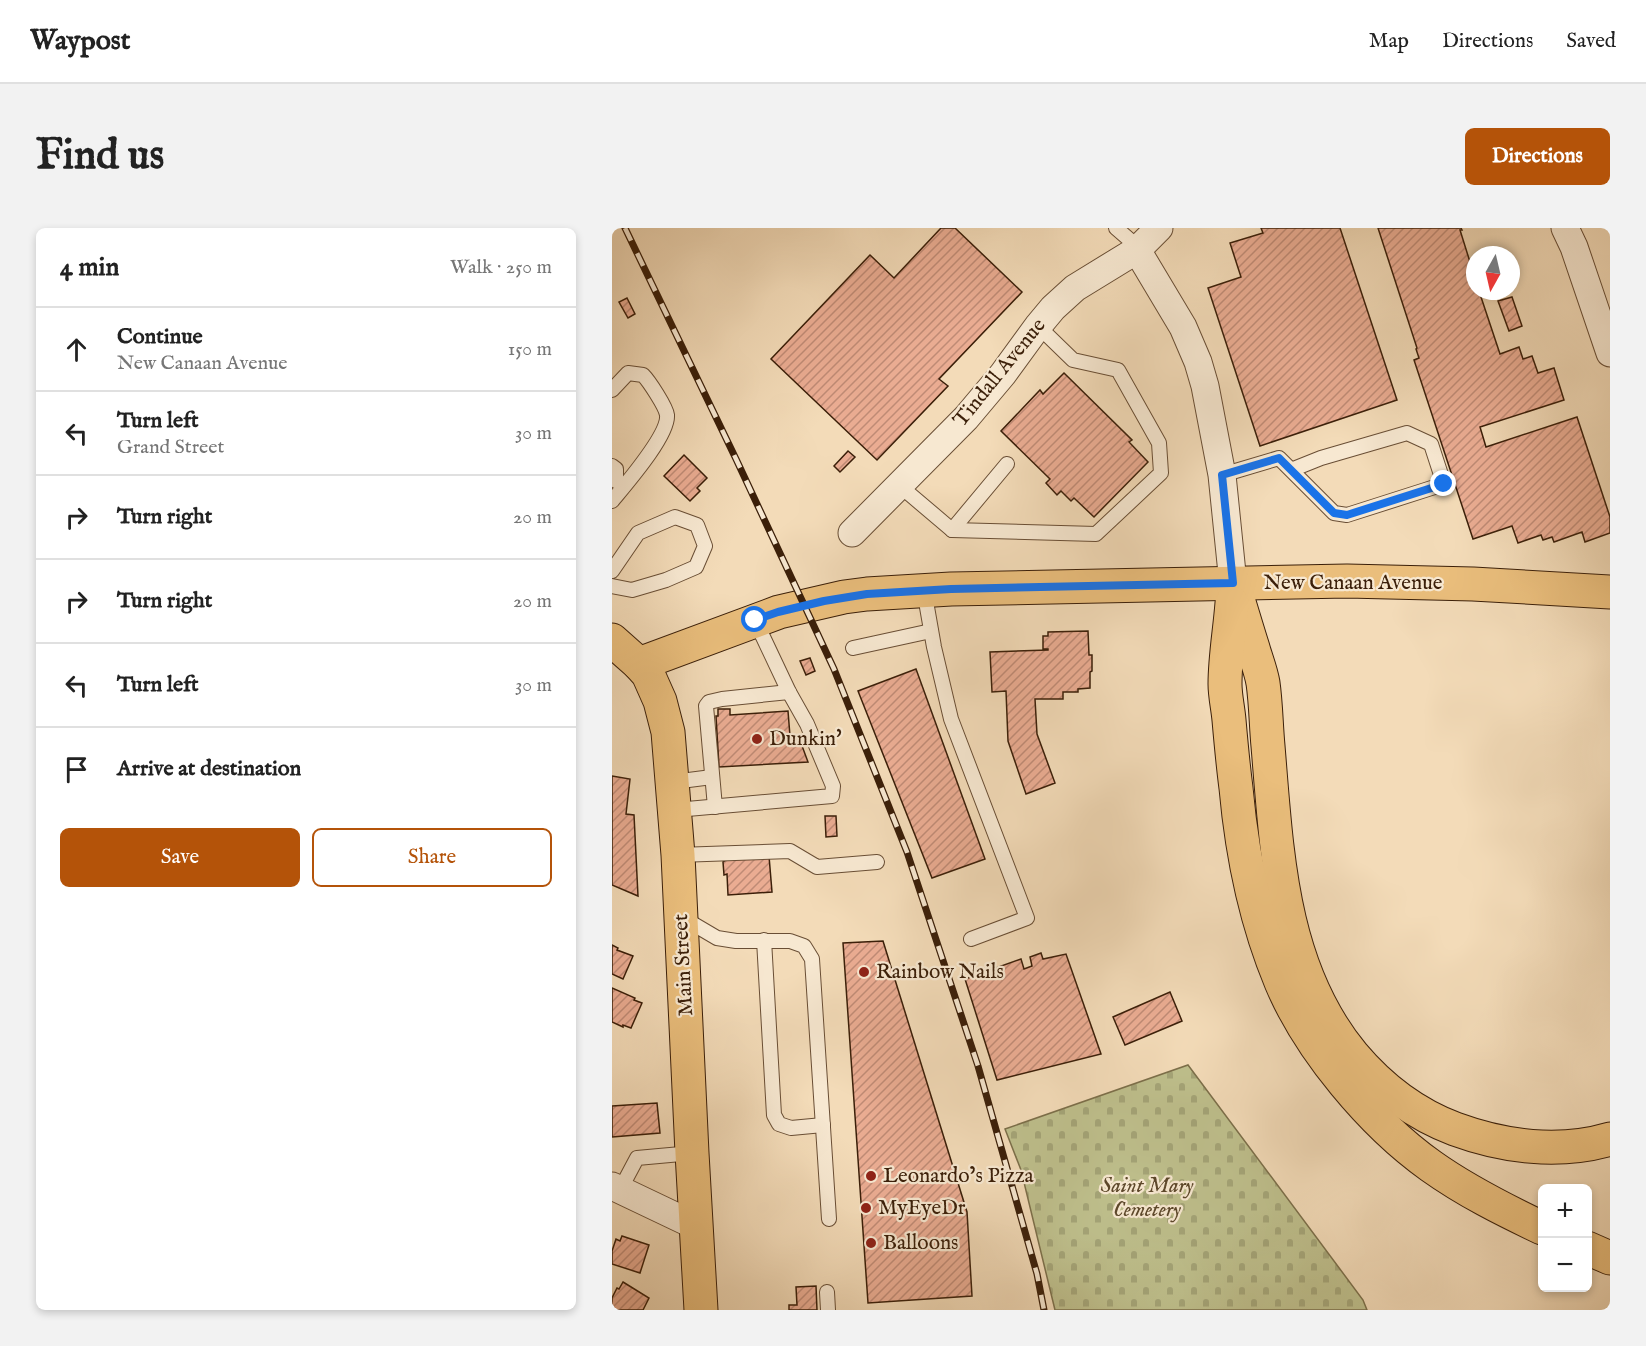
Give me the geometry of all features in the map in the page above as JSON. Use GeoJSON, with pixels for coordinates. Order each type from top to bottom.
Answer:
{"type":"FeatureCollection","features":[{"type":"Feature","properties":{"kind":"main road","name":"New Canaan Avenue"},"geometry":{"type":"LineString","coordinates":[[639,663],[791,608],[844,597],[924,590],[1413,581],[1610,592]]}},
{"type":"Feature","properties":{"kind":"main road"},"geometry":{"type":"LineString","coordinates":[[1233,583],[1263,682],[1276,833],[1286,907],[1308,980],[1326,1016],[1342,1041],[1390,1092],[1414,1109],[1445,1125],[1474,1136],[1502,1143],[1562,1147],[1598,1143],[1610,1139]]}},
{"type":"Feature","properties":{"kind":"main road"},"geometry":{"type":"LineString","coordinates":[[1233,583],[1225,684],[1238,810],[1247,869],[1262,931],[1282,984],[1311,1037],[1336,1073],[1382,1124],[1430,1166],[1457,1184],[1538,1226]]}},
{"type":"Feature","properties":{"kind":"main road","name":"Main Street"},"geometry":{"type":"LineString","coordinates":[[612,640],[639,663],[648,674],[660,701],[668,732],[682,917],[701,1310]]}},
{"type":"Feature","properties":{"kind":"main road"},"geometry":{"type":"LineString","coordinates":[[1592,1250],[1610,1258]]}},
{"type":"Feature","properties":{"kind":"street","name":"Tindall Avenue"},"geometry":{"type":"LineString","coordinates":[[852,533],[966,418],[1053,308],[1076,288],[1138,249],[1159,228]]}},
{"type":"Feature","properties":{"kind":"street"},"geometry":{"type":"LineString","coordinates":[[1565,228],[1574,247],[1610,353]]}},
{"type":"Feature","properties":{"kind":"street"},"geometry":{"type":"LineString","coordinates":[[1138,249],[1183,327],[1198,362],[1210,409],[1222,475],[1233,583]]}},
{"type":"Feature","properties":{"kind":"street"},"geometry":{"type":"LineString","coordinates":[[616,1188],[696,1226]]}},
{"type":"Feature","properties":{"kind":"lane"},"geometry":{"type":"LineString","coordinates":[[1116,228],[1138,249]]}},
{"type":"Feature","properties":{"kind":"lane"},"geometry":{"type":"LineString","coordinates":[[899,485],[952,530],[1096,534],[1161,473],[1159,443],[1118,370],[1073,360],[1038,326]]}},
{"type":"Feature","properties":{"kind":"lane"},"geometry":{"type":"LineString","coordinates":[[612,390],[628,373],[643,375],[667,414],[666,428],[658,441],[617,483]]}},
{"type":"Feature","properties":{"kind":"lane"},"geometry":{"type":"LineString","coordinates":[[1222,475],[1279,458],[1291,470],[1334,513],[1347,515],[1444,484],[1431,444],[1407,433],[1320,458],[1291,470]]}},
{"type":"Feature","properties":{"kind":"lane"},"geometry":{"type":"LineString","coordinates":[[952,530],[1007,464]]}},
{"type":"Feature","properties":{"kind":"lane"},"geometry":{"type":"LineString","coordinates":[[612,466],[616,469],[617,483],[612,501]]}},
{"type":"Feature","properties":{"kind":"lane"},"geometry":{"type":"LineString","coordinates":[[612,571],[638,533],[675,517],[697,525],[705,546],[696,567],[666,580],[632,590],[612,586]]}},
{"type":"Feature","properties":{"kind":"lane"},"geometry":{"type":"LineString","coordinates":[[924,590],[951,719],[1027,918],[971,939]]}},
{"type":"Feature","properties":{"kind":"lane"},"geometry":{"type":"LineString","coordinates":[[674,796],[715,807],[832,796],[833,786],[812,734],[755,620]]}},
{"type":"Feature","properties":{"kind":"lane"},"geometry":{"type":"LineString","coordinates":[[853,648],[931,631]]}},
{"type":"Feature","properties":{"kind":"lane"},"geometry":{"type":"LineString","coordinates":[[715,807],[706,706],[709,702],[722,699],[789,692]]}},
{"type":"Feature","properties":{"kind":"lane"},"geometry":{"type":"LineString","coordinates":[[674,796],[712,777]]}},
{"type":"Feature","properties":{"kind":"lane"},"geometry":{"type":"LineString","coordinates":[[678,855],[790,851],[817,867],[878,862]]}},
{"type":"Feature","properties":{"kind":"lane"},"geometry":{"type":"LineString","coordinates":[[682,917],[717,938],[736,941],[790,941],[804,946],[812,959],[829,1219]]}},
{"type":"Feature","properties":{"kind":"lane"},"geometry":{"type":"LineString","coordinates":[[764,940],[774,1115],[779,1124],[791,1128],[823,1125]]}},
{"type":"Feature","properties":{"kind":"lane"},"geometry":{"type":"LineString","coordinates":[[616,1188],[638,1158],[692,1153]]}},
{"type":"Feature","properties":{"kind":"lane"},"geometry":{"type":"LineString","coordinates":[[827,1292],[828,1310]]}},
{"type":"Feature","properties":{"kind":"green space","name":"Saint Mary Cemetery"},"geometry":{"type":"Polygon","coordinates":[[[1188,1065],[1363,1300],[1367,1310],[1055,1310],[1021,1170],[1005,1129],[1188,1065]]]}},
{"type":"Feature","properties":{"kind":"building"},"geometry":{"type":"Polygon","coordinates":[[[941,228],[955,228],[1022,292],[939,379],[948,386],[877,460],[771,359],[870,255],[894,278],[941,228]]]}},
{"type":"Feature","properties":{"kind":"building"},"geometry":{"type":"Polygon","coordinates":[[[1261,228],[1340,228],[1397,400],[1260,446],[1208,288],[1241,277],[1230,243],[1263,233],[1261,228]]]}},
{"type":"Feature","properties":{"kind":"building"},"geometry":{"type":"Polygon","coordinates":[[[1378,228],[1461,228],[1466,249],[1466,300],[1482,300],[1500,354],[1519,347],[1523,359],[1532,356],[1538,373],[1554,368],[1564,400],[1480,427],[1486,447],[1577,417],[1610,517],[1610,533],[1585,542],[1582,532],[1554,542],[1552,537],[1543,540],[1541,535],[1518,543],[1512,526],[1473,539],[1414,360],[1419,358],[1378,228]]]}},
{"type":"Feature","properties":{"kind":"building"},"geometry":{"type":"Polygon","coordinates":[[[627,298],[635,314],[628,318],[619,302],[627,298]]]}},
{"type":"Feature","properties":{"kind":"building"},"geometry":{"type":"Polygon","coordinates":[[[1513,300],[1522,326],[1509,331],[1498,301],[1513,300]]]}},
{"type":"Feature","properties":{"kind":"building"},"geometry":{"type":"Polygon","coordinates":[[[1064,373],[1132,440],[1129,442],[1148,462],[1094,517],[1074,498],[1071,501],[1061,491],[1057,495],[1046,483],[1050,479],[1001,431],[1040,390],[1043,394],[1064,373]]]}},
{"type":"Feature","properties":{"kind":"building"},"geometry":{"type":"Polygon","coordinates":[[[848,451],[855,457],[840,472],[834,466],[848,451]]]}},
{"type":"Feature","properties":{"kind":"building"},"geometry":{"type":"Polygon","coordinates":[[[684,455],[707,478],[697,488],[700,491],[690,501],[664,476],[684,455]]]}},
{"type":"Feature","properties":{"kind":"building"},"geometry":{"type":"Polygon","coordinates":[[[1088,631],[1089,655],[1092,655],[1090,688],[1078,689],[1078,692],[1063,692],[1063,699],[1035,699],[1037,734],[1055,783],[1026,794],[1008,741],[1006,691],[992,692],[990,652],[1048,650],[1043,649],[1043,636],[1048,636],[1048,632],[1088,631]]]}},
{"type":"Feature","properties":{"kind":"building"},"geometry":{"type":"Polygon","coordinates":[[[810,658],[815,671],[806,675],[800,661],[810,658]]]}},
{"type":"Feature","properties":{"kind":"building"},"geometry":{"type":"Polygon","coordinates":[[[916,669],[985,859],[932,878],[858,691],[916,669]]]}},
{"type":"Feature","properties":{"kind":"building"},"geometry":{"type":"Polygon","coordinates":[[[718,709],[730,709],[730,715],[788,711],[790,736],[798,735],[808,762],[719,767],[716,716],[718,716],[718,709]]]}},
{"type":"Feature","properties":{"kind":"building"},"geometry":{"type":"Polygon","coordinates":[[[612,776],[630,779],[626,814],[634,815],[638,896],[612,885],[612,776]]]}},
{"type":"Feature","properties":{"kind":"building"},"geometry":{"type":"Polygon","coordinates":[[[825,816],[836,816],[837,836],[826,837],[825,816]]]}},
{"type":"Feature","properties":{"kind":"building"},"geometry":{"type":"Polygon","coordinates":[[[769,856],[772,892],[728,895],[727,874],[724,875],[723,862],[769,856]]]}},
{"type":"Feature","properties":{"kind":"building"},"geometry":{"type":"Polygon","coordinates":[[[883,941],[967,1212],[972,1296],[868,1303],[843,943],[883,941]]]}},
{"type":"Feature","properties":{"kind":"building"},"geometry":{"type":"Polygon","coordinates":[[[612,945],[618,948],[617,950],[633,956],[623,979],[612,974],[612,945]]]}},
{"type":"Feature","properties":{"kind":"building"},"geometry":{"type":"Polygon","coordinates":[[[1041,953],[1043,959],[1066,954],[1101,1054],[997,1080],[965,979],[1021,959],[1024,969],[1032,966],[1030,957],[1041,953]]]}},
{"type":"Feature","properties":{"kind":"building"},"geometry":{"type":"Polygon","coordinates":[[[612,988],[642,1003],[631,1028],[612,1022],[612,988]]]}},
{"type":"Feature","properties":{"kind":"building"},"geometry":{"type":"Polygon","coordinates":[[[1170,992],[1182,1021],[1125,1045],[1113,1017],[1170,992]]]}},
{"type":"Feature","properties":{"kind":"building"},"geometry":{"type":"Polygon","coordinates":[[[657,1103],[660,1133],[612,1137],[612,1106],[657,1103]]]}},
{"type":"Feature","properties":{"kind":"building"},"geometry":{"type":"Polygon","coordinates":[[[622,1236],[649,1245],[640,1273],[612,1264],[612,1251],[616,1239],[620,1241],[622,1236]]]}},
{"type":"Feature","properties":{"kind":"building"},"geometry":{"type":"Polygon","coordinates":[[[623,1282],[649,1298],[643,1310],[612,1310],[612,1298],[623,1282]]]}},
{"type":"Feature","properties":{"kind":"building"},"geometry":{"type":"Polygon","coordinates":[[[816,1286],[817,1310],[789,1310],[789,1305],[797,1305],[796,1287],[816,1286]]]}},
{"type":"Feature","properties":{"kind":"railway"},"geometry":{"type":"LineString","coordinates":[[625,228],[834,669],[907,852],[978,1066],[1037,1274],[1044,1310]]}},
{"type":"Feature","properties":{"kind":"place","name":"Dunkin'"},"geometry":{"type":"Point","coordinates":[757,739]}},
{"type":"Feature","properties":{"kind":"place","name":"Rainbow Nails"},"geometry":{"type":"Point","coordinates":[864,972]}},
{"type":"Feature","properties":{"kind":"place","name":"Leonardo’s Pizza"},"geometry":{"type":"Point","coordinates":[871,1176]}},
{"type":"Feature","properties":{"kind":"place","name":"MyEyeDr"},"geometry":{"type":"Point","coordinates":[866,1208]}},
{"type":"Feature","properties":{"kind":"place","name":"Balloons"},"geometry":{"type":"Point","coordinates":[871,1243]}},
{"type":"Feature","properties":{"kind":"route"},"geometry":{"type":"LineString","coordinates":[[755,620],[824,601],[867,594],[951,589],[1233,583],[1222,475],[1279,458],[1334,513],[1347,515],[1444,484]]}}]}
